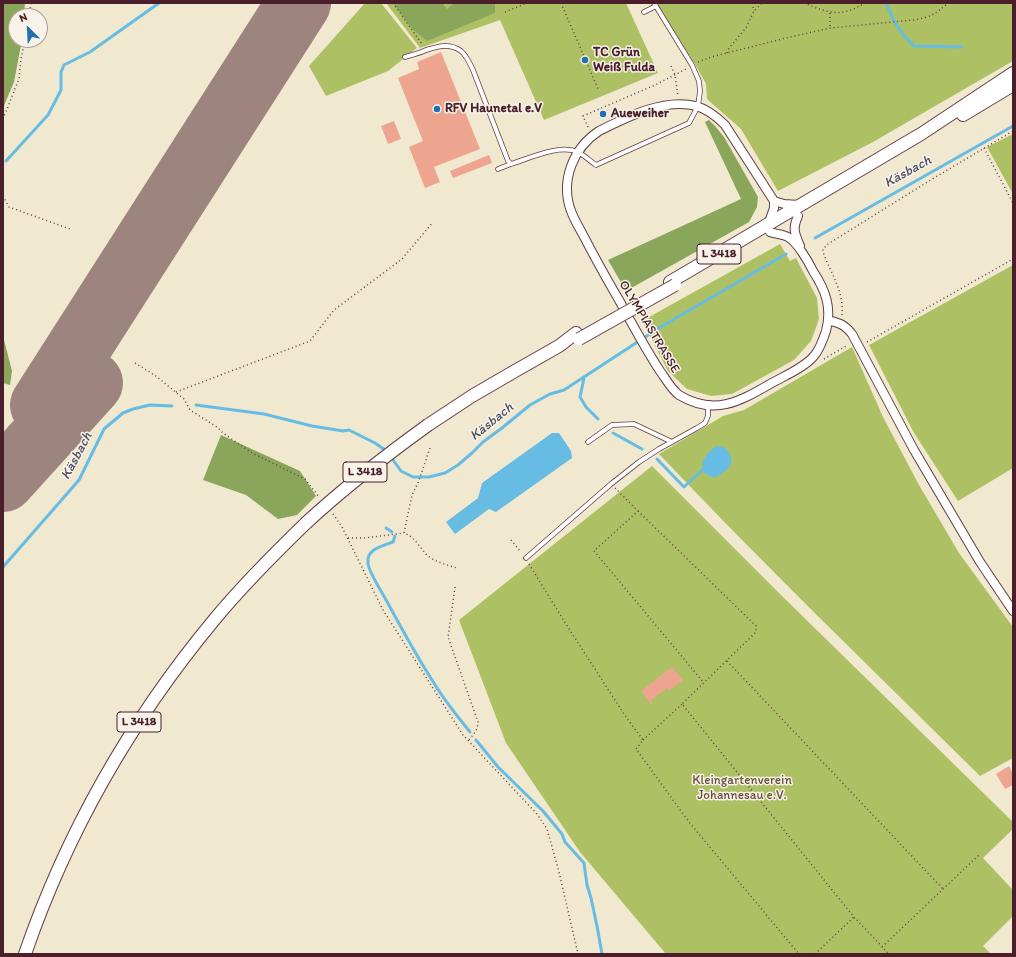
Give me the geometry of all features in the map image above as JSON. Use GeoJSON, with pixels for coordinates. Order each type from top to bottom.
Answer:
{"type":"FeatureCollection","features":[{"type":"Feature","properties":{"kind":"main road","name":"L 3418"},"geometry":{"type":"LineString","coordinates":[[25,954],[44,904],[70,844],[99,788],[141,719],[174,672],[214,620],[262,567],[329,502],[363,474],[428,425],[478,393],[769,229],[921,134],[1013,73]]}},
{"type":"Feature","properties":{"kind":"main road","name":"L 3418"},"geometry":{"type":"LineString","coordinates":[[800,210],[1013,85]]}},
{"type":"Feature","properties":{"kind":"street","name":"OLYMPIASTRASSE"},"geometry":{"type":"LineString","coordinates":[[769,229],[787,237],[793,242],[803,254],[821,283],[828,307],[828,320],[823,340],[814,355],[808,361],[740,400],[719,406],[697,403],[678,394],[670,385],[635,330],[585,239],[571,210],[567,190],[569,173],[578,152],[592,136],[599,131],[651,109],[665,105],[679,104],[698,106],[716,116],[725,124],[774,201]]}},
{"type":"Feature","properties":{"kind":"street"},"geometry":{"type":"LineString","coordinates":[[769,229],[774,208],[774,201],[800,210]]}},
{"type":"Feature","properties":{"kind":"street","name":"OLYMPIASTRASSE"},"geometry":{"type":"LineString","coordinates":[[800,210],[794,230],[803,254]]}},
{"type":"Feature","properties":{"kind":"street"},"geometry":{"type":"LineString","coordinates":[[828,320],[846,327],[857,343],[914,450],[980,562],[1013,610]]}},
{"type":"Feature","properties":{"kind":"lane"},"geometry":{"type":"LineString","coordinates":[[498,169],[510,162],[553,150],[563,149],[578,152],[596,165],[688,124],[698,106],[700,87],[699,81],[692,65],[655,5],[644,12]]}},
{"type":"Feature","properties":{"kind":"lane"},"geometry":{"type":"LineString","coordinates":[[406,57],[433,47],[445,45],[452,46],[462,52],[473,70],[510,162]]}},
{"type":"Feature","properties":{"kind":"lane"},"geometry":{"type":"LineString","coordinates":[[526,558],[611,484],[639,462],[705,422],[708,416],[708,405]]}},
{"type":"Feature","properties":{"kind":"lane"},"geometry":{"type":"LineString","coordinates":[[588,442],[612,425],[634,424],[672,442]]}},
{"type":"Feature","properties":{"kind":"path"},"geometry":{"type":"LineString","coordinates":[[393,3],[427,50]]}},
{"type":"Feature","properties":{"kind":"path"},"geometry":{"type":"LineString","coordinates":[[505,12],[527,3]]}},
{"type":"Feature","properties":{"kind":"path"},"geometry":{"type":"LineString","coordinates":[[561,3],[599,91]]}},
{"type":"Feature","properties":{"kind":"path"},"geometry":{"type":"LineString","coordinates":[[752,3],[754,11]]}},
{"type":"Feature","properties":{"kind":"path"},"geometry":{"type":"LineString","coordinates":[[726,54],[729,48],[746,28],[754,11],[762,3]]}},
{"type":"Feature","properties":{"kind":"path"},"geometry":{"type":"LineString","coordinates":[[804,3],[830,13],[846,12],[865,3]]}},
{"type":"Feature","properties":{"kind":"path"},"geometry":{"type":"LineString","coordinates":[[588,127],[583,116],[656,85],[692,65],[711,57],[830,28],[926,18],[937,12],[948,3]]}},
{"type":"Feature","properties":{"kind":"path"},"geometry":{"type":"LineString","coordinates":[[830,13],[830,28]]}},
{"type":"Feature","properties":{"kind":"path"},"geometry":{"type":"LineString","coordinates":[[3,118],[19,79],[23,48]]}},
{"type":"Feature","properties":{"kind":"path"},"geometry":{"type":"LineString","coordinates":[[671,66],[675,75],[678,96]]}},
{"type":"Feature","properties":{"kind":"path"},"geometry":{"type":"LineString","coordinates":[[840,324],[842,309],[840,292],[823,252],[823,248],[929,181],[1013,131]]}},
{"type":"Feature","properties":{"kind":"path"},"geometry":{"type":"LineString","coordinates":[[984,148],[1013,203]]}},
{"type":"Feature","properties":{"kind":"path"},"geometry":{"type":"LineString","coordinates":[[3,196],[9,207],[70,228]]}},
{"type":"Feature","properties":{"kind":"path"},"geometry":{"type":"LineString","coordinates":[[176,392],[310,342],[334,310],[402,259],[433,222]]}},
{"type":"Feature","properties":{"kind":"path"},"geometry":{"type":"LineString","coordinates":[[819,361],[857,343],[1013,259]]}},
{"type":"Feature","properties":{"kind":"path"},"geometry":{"type":"LineString","coordinates":[[135,363],[156,376],[176,392],[184,399],[190,410],[217,426],[224,433],[252,453],[306,479],[319,497]]}},
{"type":"Feature","properties":{"kind":"path"},"geometry":{"type":"LineString","coordinates":[[404,534],[412,495],[418,483],[430,448]]}},
{"type":"Feature","properties":{"kind":"path"},"geometry":{"type":"LineString","coordinates":[[611,484],[756,626],[756,632],[643,740],[636,749],[689,822],[799,954]]}},
{"type":"Feature","properties":{"kind":"path"},"geometry":{"type":"LineString","coordinates":[[638,511],[594,551],[704,683]]}},
{"type":"Feature","properties":{"kind":"path"},"geometry":{"type":"LineString","coordinates":[[333,515],[348,538],[383,610],[463,735],[536,814],[547,830],[559,872],[578,954]]}},
{"type":"Feature","properties":{"kind":"path"},"geometry":{"type":"LineString","coordinates":[[348,538],[404,534],[415,540],[428,555],[440,562],[457,568]]}},
{"type":"Feature","properties":{"kind":"path"},"geometry":{"type":"LineString","coordinates":[[511,540],[526,558],[564,622],[624,714],[643,740]]}},
{"type":"Feature","properties":{"kind":"path"},"geometry":{"type":"LineString","coordinates":[[455,587],[448,637],[478,722],[478,727],[468,741]]}},
{"type":"Feature","properties":{"kind":"path"},"geometry":{"type":"LineString","coordinates":[[726,661],[943,889]]}},
{"type":"Feature","properties":{"kind":"path"},"geometry":{"type":"LineString","coordinates":[[682,704],[854,917],[889,954]]}},
{"type":"Feature","properties":{"kind":"path"},"geometry":{"type":"LineString","coordinates":[[882,947],[980,854]]}},
{"type":"Feature","properties":{"kind":"path"},"geometry":{"type":"LineString","coordinates":[[815,954],[854,917]]}},
{"type":"Feature","properties":{"kind":"green space"},"geometry":{"type":"Polygon","coordinates":[[[3,3],[25,3],[25,8],[8,8],[8,48],[20,48],[14,82],[3,108],[3,3]]]}},
{"type":"Feature","properties":{"kind":"green space"},"geometry":{"type":"Polygon","coordinates":[[[365,3],[381,3],[417,48],[388,71],[326,96],[309,66],[365,3]]]}},
{"type":"Feature","properties":{"kind":"green space","name":"TC Grün Weiß Fulda"},"geometry":{"type":"Polygon","coordinates":[[[386,3],[626,3],[658,73],[544,120],[500,20],[420,48],[386,3]]]}},
{"type":"Feature","properties":{"kind":"green space"},"geometry":{"type":"Polygon","coordinates":[[[393,3],[442,3],[447,9],[454,3],[493,3],[495,4],[495,13],[427,41],[411,28],[393,3]]]}},
{"type":"Feature","properties":{"kind":"green space"},"geometry":{"type":"Polygon","coordinates":[[[656,3],[1013,3],[1013,61],[873,142],[778,191],[741,129],[707,99],[706,84],[656,3]]]}},
{"type":"Feature","properties":{"kind":"green space"},"geometry":{"type":"Polygon","coordinates":[[[709,120],[724,137],[758,197],[757,207],[749,222],[626,291],[608,260],[741,199],[705,122],[709,120]]]}},
{"type":"Feature","properties":{"kind":"green space"},"geometry":{"type":"Polygon","coordinates":[[[1013,134],[1013,194],[987,147],[1013,134]]]}},
{"type":"Feature","properties":{"kind":"green space"},"geometry":{"type":"Polygon","coordinates":[[[780,244],[790,261],[796,258],[817,298],[819,319],[811,341],[794,360],[732,394],[711,396],[687,389],[668,371],[642,321],[780,244]]]}},
{"type":"Feature","properties":{"kind":"green space"},"geometry":{"type":"Polygon","coordinates":[[[1013,265],[1013,468],[958,501],[914,433],[869,345],[1013,265]]]}},
{"type":"Feature","properties":{"kind":"green space"},"geometry":{"type":"Polygon","coordinates":[[[3,336],[12,371],[10,385],[3,383],[3,336]]]}},
{"type":"Feature","properties":{"kind":"green space"},"geometry":{"type":"Polygon","coordinates":[[[852,347],[883,417],[919,485],[959,553],[1013,627],[1013,758],[980,776],[778,576],[659,454],[723,416],[744,410],[852,347]]]}},
{"type":"Feature","properties":{"kind":"green space"},"geometry":{"type":"Polygon","coordinates":[[[221,435],[300,471],[316,496],[297,515],[278,519],[246,495],[203,480],[221,435]]]}},
{"type":"Feature","properties":{"kind":"green space","name":"Kleingartenverein Johannesau e.V."},"geometry":{"type":"Polygon","coordinates":[[[652,466],[784,598],[1013,822],[1013,829],[983,858],[1013,890],[1013,916],[983,946],[991,954],[666,954],[580,852],[506,743],[459,620],[652,466]]]}},
{"type":"Feature","properties":{"kind":"water"},"geometry":{"type":"Polygon","coordinates":[[[552,433],[559,433],[571,451],[572,458],[496,512],[489,509],[455,534],[446,522],[478,498],[482,483],[552,433]]]}},
{"type":"Feature","properties":{"kind":"water"},"geometry":{"type":"Polygon","coordinates":[[[716,446],[724,447],[731,457],[731,461],[728,469],[714,478],[704,473],[702,463],[708,453],[716,446]]]}},
{"type":"Feature","properties":{"kind":"building","name":"RFV Haunetal e.V"},"geometry":{"type":"Polygon","coordinates":[[[441,52],[480,149],[434,167],[440,182],[425,188],[409,147],[423,141],[398,78],[419,69],[417,62],[441,52]]]}},
{"type":"Feature","properties":{"kind":"building"},"geometry":{"type":"Polygon","coordinates":[[[394,121],[401,139],[388,144],[381,126],[394,121]]]}},
{"type":"Feature","properties":{"kind":"building"},"geometry":{"type":"Polygon","coordinates":[[[489,155],[492,163],[453,178],[450,171],[489,155]]]}},
{"type":"Feature","properties":{"kind":"building"},"geometry":{"type":"Polygon","coordinates":[[[672,667],[683,680],[669,691],[667,688],[650,701],[652,703],[651,704],[641,691],[672,667]]]}},
{"type":"Feature","properties":{"kind":"building"},"geometry":{"type":"Polygon","coordinates":[[[1009,766],[1013,774],[1013,785],[1005,789],[996,774],[1009,766]]]}},
{"type":"Feature","properties":{"kind":"waterway"},"geometry":{"type":"LineString","coordinates":[[6,161],[48,115],[61,90],[61,72],[64,65],[90,52],[159,3]]}},
{"type":"Feature","properties":{"kind":"waterway"},"geometry":{"type":"LineString","coordinates":[[886,3],[894,21],[902,33],[914,46],[962,47]]}},
{"type":"Feature","properties":{"kind":"waterway","name":"Käsbach"},"geometry":{"type":"LineString","coordinates":[[815,238],[1013,126]]}},
{"type":"Feature","properties":{"kind":"waterway","name":"Käsbach"},"geometry":{"type":"LineString","coordinates":[[391,457],[401,471],[413,477],[429,477],[445,473],[458,465],[483,442],[530,405],[550,394],[564,390],[659,328],[786,254]]}},
{"type":"Feature","properties":{"kind":"waterway"},"geometry":{"type":"LineString","coordinates":[[584,378],[580,397],[586,407],[598,419]]}},
{"type":"Feature","properties":{"kind":"waterway","name":"Käsbach"},"geometry":{"type":"LineString","coordinates":[[3,567],[79,480],[104,429],[123,413],[133,409],[150,405],[172,406]]}},
{"type":"Feature","properties":{"kind":"waterway","name":"Käsbach"},"geometry":{"type":"LineString","coordinates":[[196,405],[264,414],[312,426],[343,431],[349,430],[375,443],[387,452]]}},
{"type":"Feature","properties":{"kind":"waterway"},"geometry":{"type":"LineString","coordinates":[[613,433],[642,449]]}},
{"type":"Feature","properties":{"kind":"waterway"},"geometry":{"type":"LineString","coordinates":[[657,459],[684,487],[703,469]]}},
{"type":"Feature","properties":{"kind":"waterway"},"geometry":{"type":"LineString","coordinates":[[386,528],[392,532]]}},
{"type":"Feature","properties":{"kind":"waterway"},"geometry":{"type":"LineString","coordinates":[[395,536],[393,542],[372,551],[368,558],[370,570],[427,673],[446,702],[470,732]]}},
{"type":"Feature","properties":{"kind":"waterway"},"geometry":{"type":"LineString","coordinates":[[476,740],[498,767],[543,811],[562,834],[565,842],[584,863],[587,885],[602,954]]}},
{"type":"Feature","properties":{"kind":"runway"},"geometry":{"type":"LineString","coordinates":[[42,405],[299,3]]}},
{"type":"Feature","properties":{"kind":"runway"},"geometry":{"type":"LineString","coordinates":[[3,480],[91,383]]}},
{"type":"Feature","properties":{"kind":"place","name":"TC Grün Weiß Fulda"},"geometry":{"type":"Point","coordinates":[585,60]}},
{"type":"Feature","properties":{"kind":"place","name":"RFV Haunetal e.V"},"geometry":{"type":"Point","coordinates":[437,109]}},
{"type":"Feature","properties":{"kind":"place","name":"Aueweiher"},"geometry":{"type":"Point","coordinates":[603,114]}}]}
